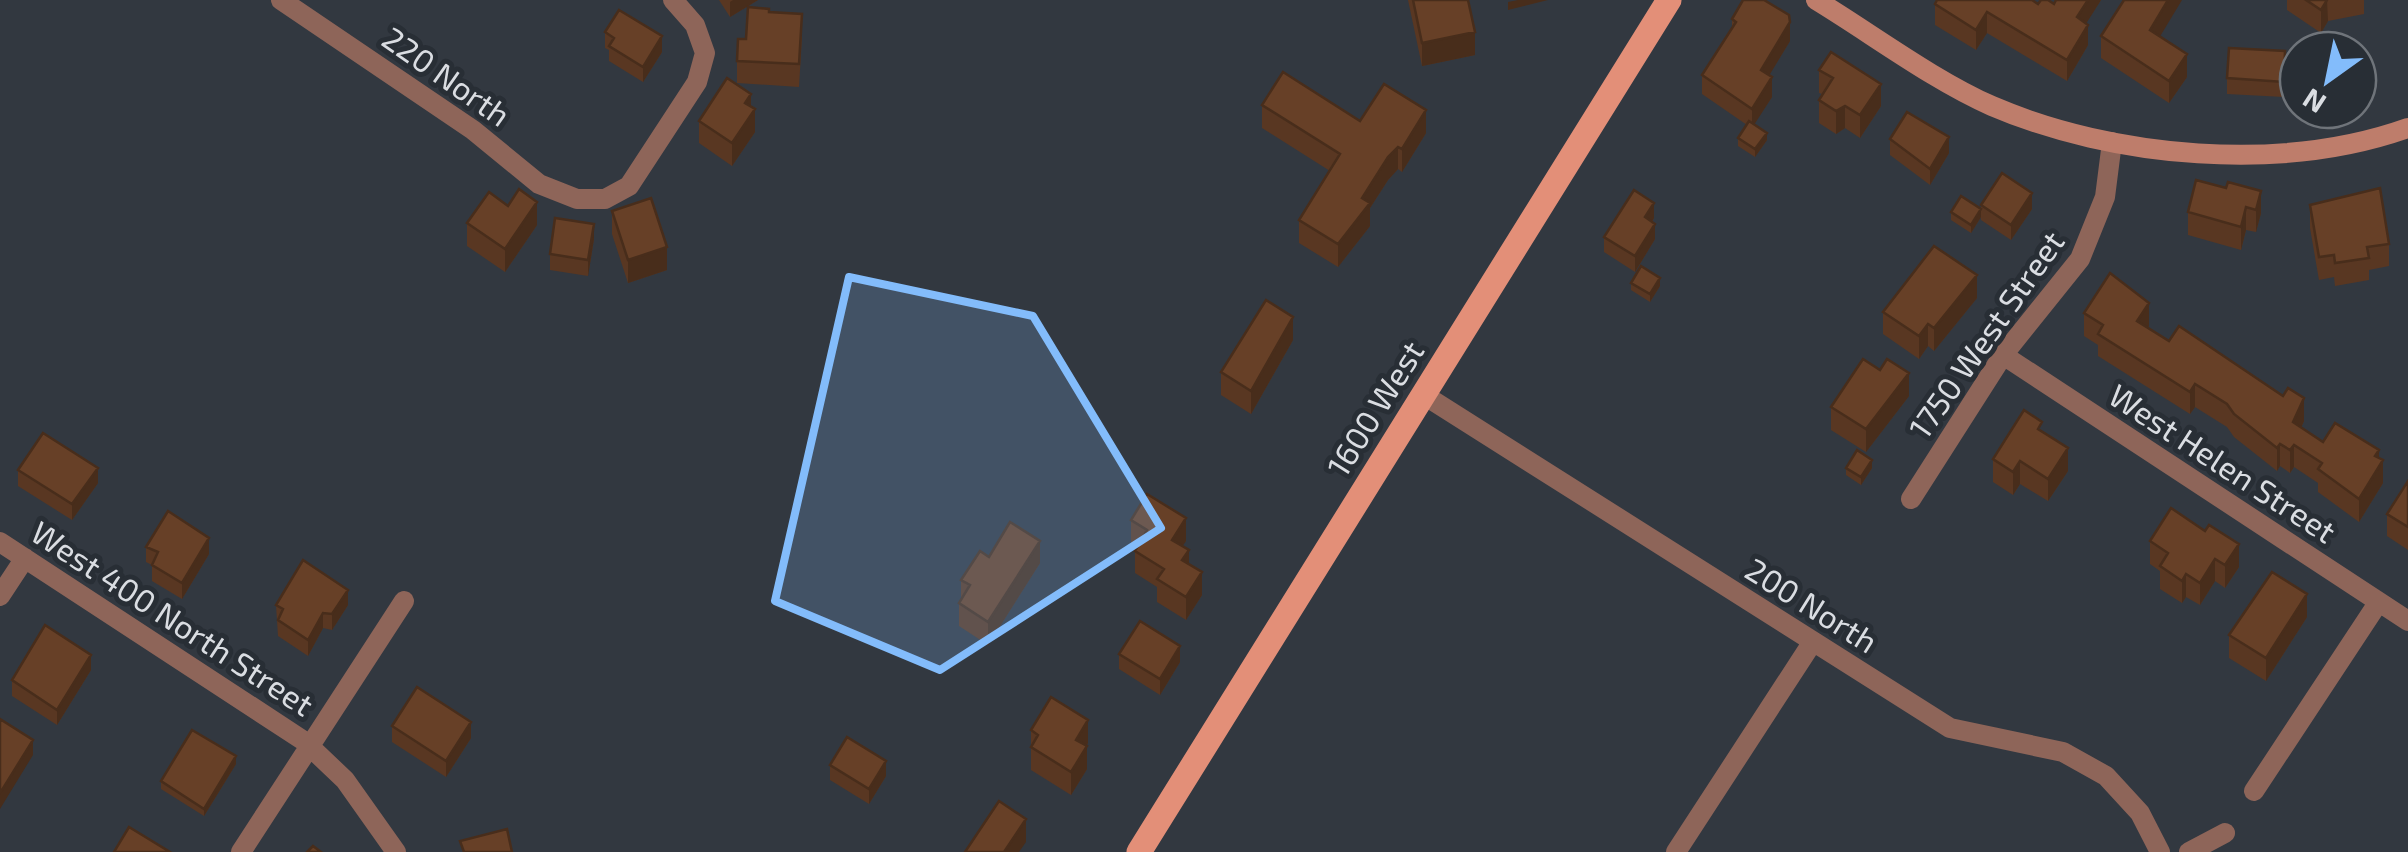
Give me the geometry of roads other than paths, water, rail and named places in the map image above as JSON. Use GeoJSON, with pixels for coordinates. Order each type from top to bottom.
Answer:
{"type":"FeatureCollection","features":[{"type":"Feature","properties":{"kind":"main road","name":"1600 West"},"geometry":{"type":"LineString","coordinates":[[1139,852],[1669,0]]}},
{"type":"Feature","properties":{"kind":"street","name":"220 North"},"geometry":{"type":"LineString","coordinates":[[281,0],[473,130],[539,184],[577,199],[605,200],[630,186],[697,82],[705,53],[695,25],[673,0]]}},
{"type":"Feature","properties":{"kind":"street"},"geometry":{"type":"LineString","coordinates":[[1816,0],[1987,104],[2053,130],[2184,153],[2244,154],[2360,142],[2408,128]]}},
{"type":"Feature","properties":{"kind":"street","name":"1750 West Street"},"geometry":{"type":"LineString","coordinates":[[1911,498],[2004,355],[2080,259],[2106,197],[2112,142]]}},
{"type":"Feature","properties":{"kind":"street","name":"West Helen Street"},"geometry":{"type":"LineString","coordinates":[[2004,355],[2408,621]]}},
{"type":"Feature","properties":{"kind":"street","name":"200 North"},"geometry":{"type":"LineString","coordinates":[[1424,395],[1950,728],[2063,752],[2106,776],[2140,813],[2160,852]]}},
{"type":"Feature","properties":{"kind":"street","name":"West 400 North Street"},"geometry":{"type":"LineString","coordinates":[[0,542],[310,746],[366,805],[396,852]]}},
{"type":"Feature","properties":{"kind":"street"},"geometry":{"type":"LineString","coordinates":[[0,596],[25,558]]}},
{"type":"Feature","properties":{"kind":"street"},"geometry":{"type":"LineString","coordinates":[[241,852],[404,601]]}},
{"type":"Feature","properties":{"kind":"street"},"geometry":{"type":"LineString","coordinates":[[2254,791],[2378,602]]}},
{"type":"Feature","properties":{"kind":"street"},"geometry":{"type":"LineString","coordinates":[[1683,850],[1812,643]]}},
{"type":"Feature","properties":{"kind":"street"},"geometry":{"type":"LineString","coordinates":[[2190,852],[2225,832]]}}]}
